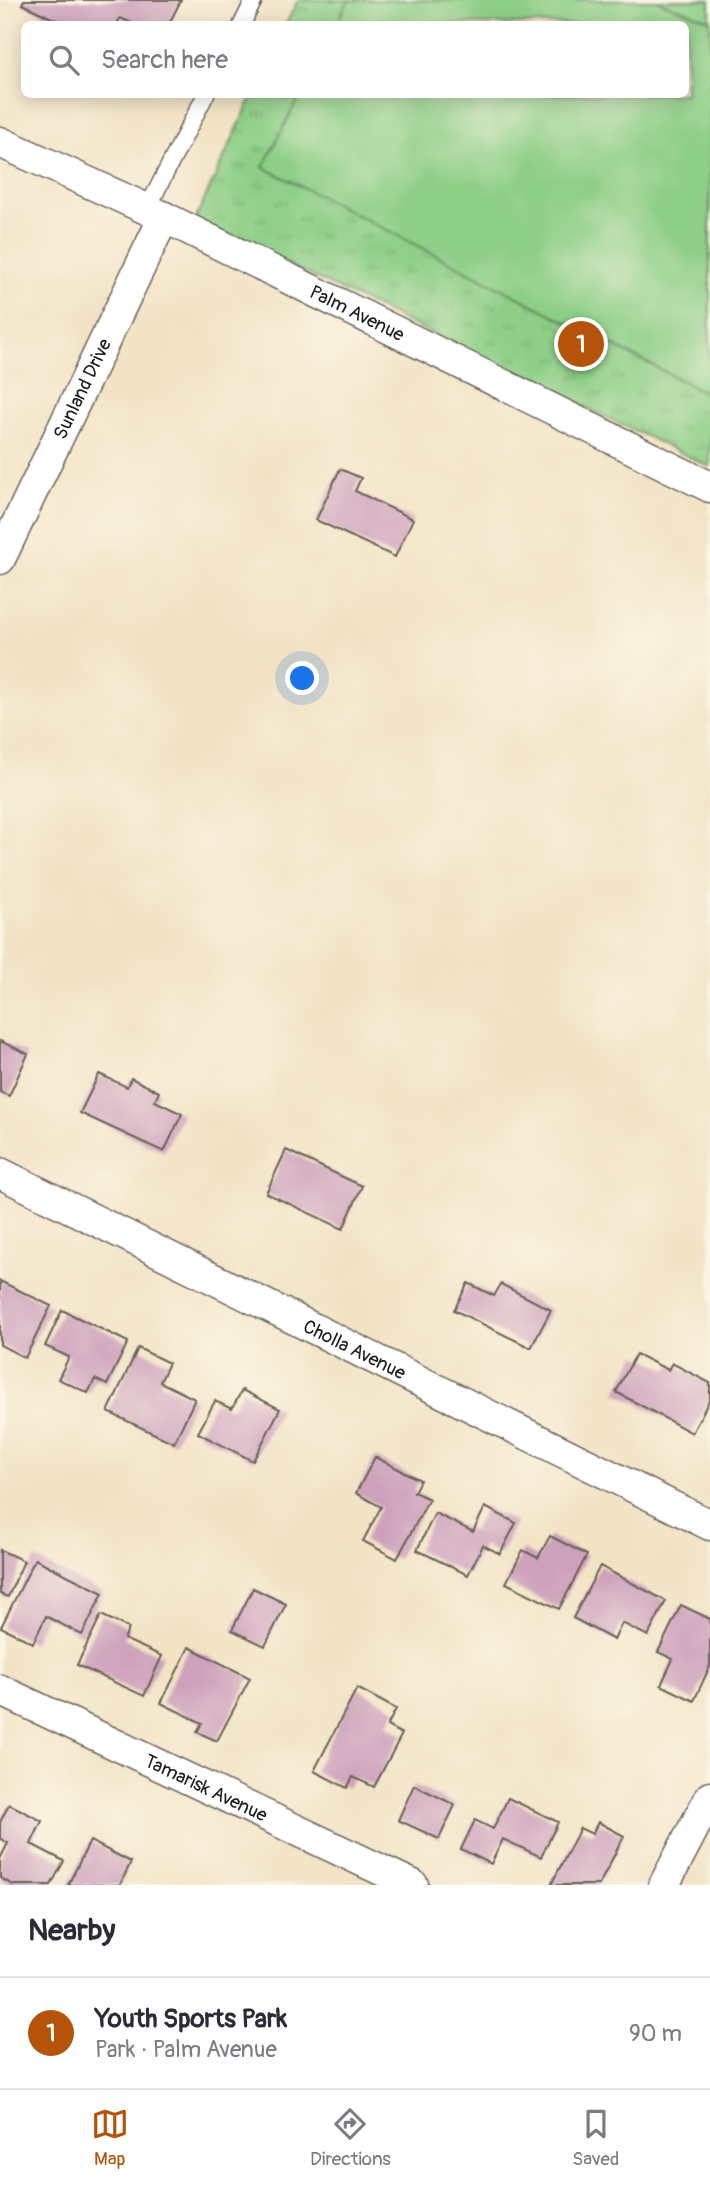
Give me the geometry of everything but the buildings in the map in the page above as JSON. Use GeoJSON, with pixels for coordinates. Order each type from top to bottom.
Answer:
{"type":"FeatureCollection","features":[{"type":"Feature","properties":{"kind":"street","name":"Palm Avenue"},"geometry":{"type":"LineString","coordinates":[[0,142],[155,213],[710,487]]}},
{"type":"Feature","properties":{"kind":"street","name":"Sunland Drive"},"geometry":{"type":"LineString","coordinates":[[0,559],[155,213]]}},
{"type":"Feature","properties":{"kind":"street","name":"Cholla Avenue"},"geometry":{"type":"LineString","coordinates":[[0,1173],[710,1524]]}},
{"type":"Feature","properties":{"kind":"street","name":"Tamarisk Avenue"},"geometry":{"type":"LineString","coordinates":[[0,1690],[413,1885]]}},
{"type":"Feature","properties":{"kind":"street"},"geometry":{"type":"LineString","coordinates":[[664,1885],[710,1797]]}},
{"type":"Feature","properties":{"kind":"lane"},"geometry":{"type":"LineString","coordinates":[[244,21],[254,0]]}},
{"type":"Feature","properties":{"kind":"lane"},"geometry":{"type":"LineString","coordinates":[[155,213],[204,98]]}},
{"type":"Feature","properties":{"kind":"green space"},"geometry":{"type":"Polygon","coordinates":[[[298,0],[710,0],[710,467],[195,220],[252,98],[689,98],[689,21],[288,21],[298,0]]]}},
{"type":"Feature","properties":{"kind":"green space"},"geometry":{"type":"Polygon","coordinates":[[[349,0],[655,0],[710,20],[710,395],[263,167],[298,98],[689,98],[689,21],[338,21],[349,0]]]}},
{"type":"Feature","properties":{"kind":"place","name":"Youth Sports Park"},"geometry":{"type":"Point","coordinates":[581,344]}}]}
